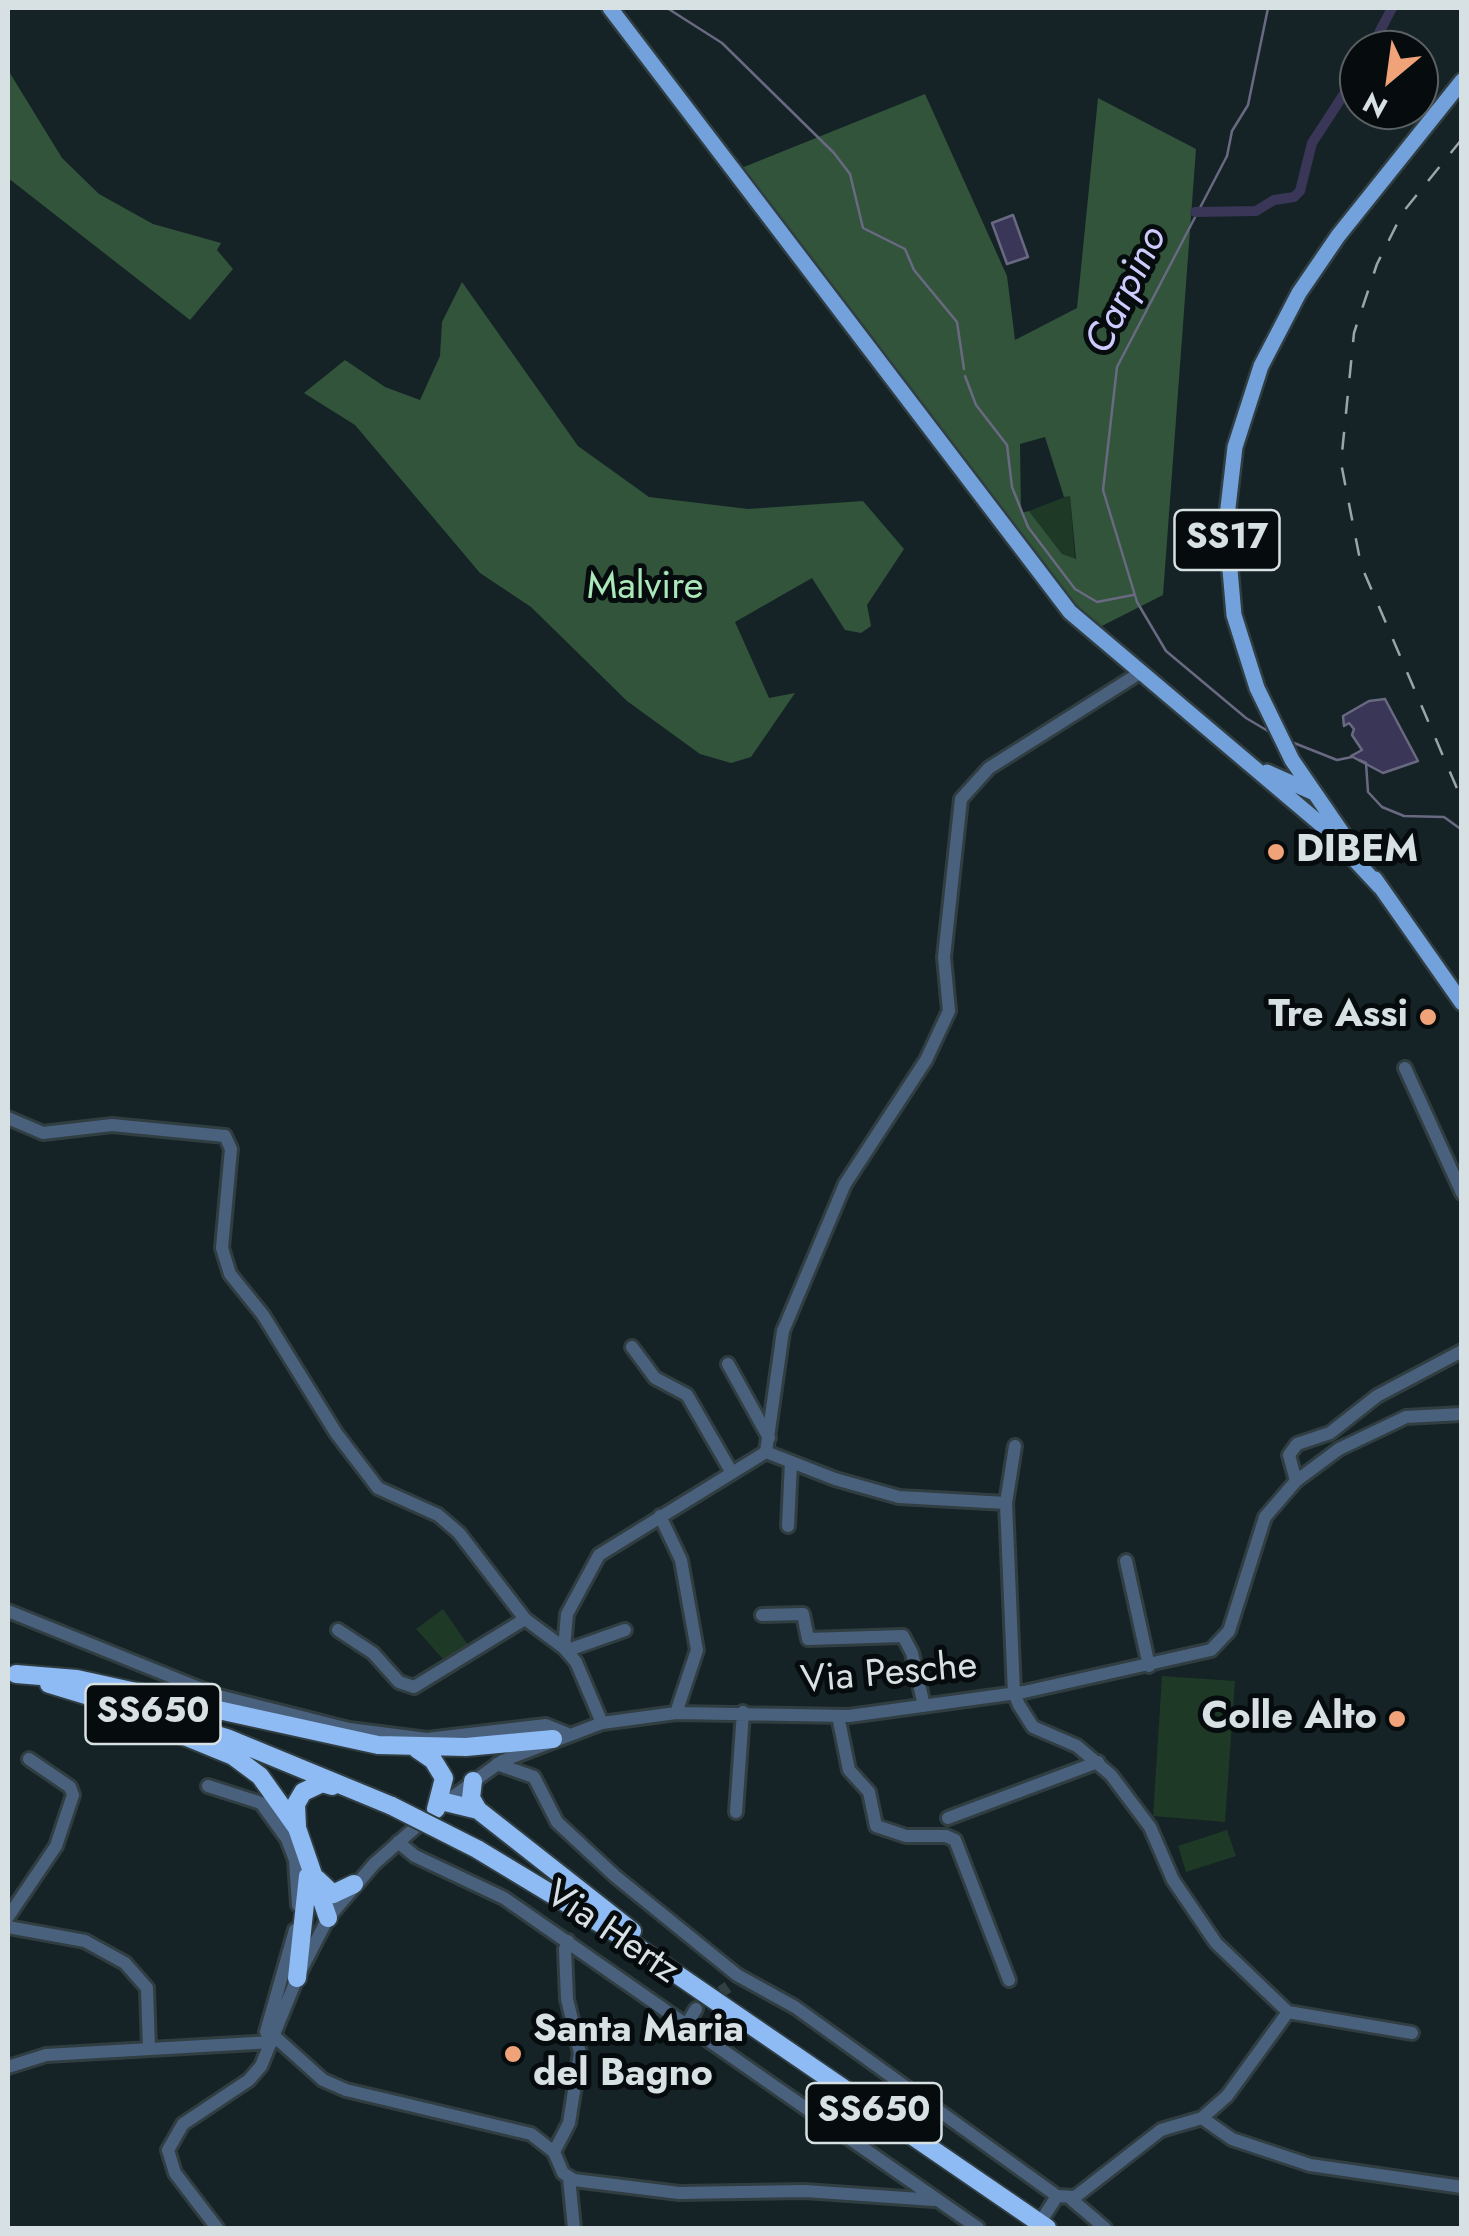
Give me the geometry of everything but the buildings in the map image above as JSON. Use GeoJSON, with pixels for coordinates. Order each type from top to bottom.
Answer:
{"type":"FeatureCollection","features":[{"type":"Feature","properties":{"kind":"highway"},"geometry":{"type":"LineString","coordinates":[[12,1673],[77,1679],[346,1738],[417,1748],[561,1736]]}},
{"type":"Feature","properties":{"kind":"highway","name":"SS650"},"geometry":{"type":"LineString","coordinates":[[12,1673],[227,1738],[392,1806],[477,1849],[569,1903],[700,2002],[1045,2223]]}},
{"type":"Feature","properties":{"kind":"highway"},"geometry":{"type":"LineString","coordinates":[[79,1693],[233,1756],[260,1776],[297,1828]]}},
{"type":"Feature","properties":{"kind":"highway"},"geometry":{"type":"LineString","coordinates":[[417,1748],[434,1760],[444,1778],[440,1806],[478,1810]]}},
{"type":"Feature","properties":{"kind":"highway"},"geometry":{"type":"LineString","coordinates":[[473,1781],[471,1798],[478,1810],[668,1958],[700,2002]]}},
{"type":"Feature","properties":{"kind":"highway"},"geometry":{"type":"LineString","coordinates":[[328,1918],[297,1828],[296,1804],[311,1785],[322,1782],[392,1806]]}},
{"type":"Feature","properties":{"kind":"highway"},"geometry":{"type":"LineString","coordinates":[[308,1866],[329,1892],[354,1884]]}},
{"type":"Feature","properties":{"kind":"highway"},"geometry":{"type":"LineString","coordinates":[[297,1978],[308,1866]]}},
{"type":"Feature","properties":{"kind":"highway"},"geometry":{"type":"LineString","coordinates":[[308,1891],[312,1907],[328,1918]]}},
{"type":"Feature","properties":{"kind":"main road"},"geometry":{"type":"LineString","coordinates":[[610,8],[1060,601],[1089,633],[1342,845],[1380,886]]}},
{"type":"Feature","properties":{"kind":"main road"},"geometry":{"type":"LineString","coordinates":[[1439,105],[1462,66]]}},
{"type":"Feature","properties":{"kind":"main road","name":"SS17"},"geometry":{"type":"LineString","coordinates":[[1439,109],[1462,80]]}},
{"type":"Feature","properties":{"kind":"main road"},"geometry":{"type":"LineString","coordinates":[[1439,112],[1462,91]]}},
{"type":"Feature","properties":{"kind":"main road","name":"SS17"},"geometry":{"type":"LineString","coordinates":[[1422,130],[1299,293],[1266,354],[1234,448],[1228,569],[1234,615],[1257,688],[1292,760],[1462,1003]]}},
{"type":"Feature","properties":{"kind":"main road"},"geometry":{"type":"LineString","coordinates":[[1242,758],[1275,778],[1314,793],[1312,801],[1296,806]]}},
{"type":"Feature","properties":{"kind":"main road"},"geometry":{"type":"LineString","coordinates":[[1275,778],[1291,771],[1292,760]]}},
{"type":"Feature","properties":{"kind":"street"},"geometry":{"type":"LineString","coordinates":[[602,1723],[566,1649],[567,1614],[599,1555],[732,1472],[767,1445],[782,1331],[826,1226],[845,1184],[946,1023],[951,999],[944,957],[960,799],[1000,761],[1138,674]]}},
{"type":"Feature","properties":{"kind":"street"},"geometry":{"type":"LineString","coordinates":[[1406,1068],[1462,1193]]}},
{"type":"Feature","properties":{"kind":"street"},"geometry":{"type":"LineString","coordinates":[[8,1118],[44,1133],[112,1125],[226,1136],[231,1149],[222,1248],[230,1274],[263,1315],[336,1433],[378,1488],[448,1524],[525,1619],[566,1649]]}},
{"type":"Feature","properties":{"kind":"street"},"geometry":{"type":"LineString","coordinates":[[632,1347],[655,1378],[687,1395],[732,1472]]}},
{"type":"Feature","properties":{"kind":"street"},"geometry":{"type":"LineString","coordinates":[[1296,1480],[1289,1455],[1297,1444],[1330,1433],[1376,1396],[1462,1351]]}},
{"type":"Feature","properties":{"kind":"street"},"geometry":{"type":"LineString","coordinates":[[728,1364],[767,1445],[791,1462],[898,1497],[1006,1503]]}},
{"type":"Feature","properties":{"kind":"street","name":"Via Pesche"},"geometry":{"type":"LineString","coordinates":[[217,2228],[175,2173],[168,2150],[183,2124],[248,2080],[273,2039],[297,1978],[328,1918],[354,1884],[440,1806],[497,1764],[602,1723],[676,1713],[838,1716],[924,1706],[1014,1693],[1211,1650],[1222,1643],[1265,1517],[1296,1480],[1339,1449],[1406,1417],[1462,1414]]}},
{"type":"Feature","properties":{"kind":"street"},"geometry":{"type":"LineString","coordinates":[[1015,1446],[1006,1503],[1014,1693],[1032,1727],[1077,1746],[1098,1762],[1150,1827],[1173,1880],[1216,1943],[1288,2012],[1412,2034]]}},
{"type":"Feature","properties":{"kind":"street"},"geometry":{"type":"LineString","coordinates":[[788,1526],[791,1462]]}},
{"type":"Feature","properties":{"kind":"street"},"geometry":{"type":"LineString","coordinates":[[660,1516],[681,1560],[697,1650],[676,1713]]}},
{"type":"Feature","properties":{"kind":"street"},"geometry":{"type":"LineString","coordinates":[[1126,1561],[1149,1666]]}},
{"type":"Feature","properties":{"kind":"street"},"geometry":{"type":"LineString","coordinates":[[8,1612],[219,1696],[354,1730],[428,1740],[546,1725],[561,1736]]}},
{"type":"Feature","properties":{"kind":"street"},"geometry":{"type":"LineString","coordinates":[[762,1615],[803,1614],[808,1639],[902,1636],[912,1653],[924,1706]]}},
{"type":"Feature","properties":{"kind":"street"},"geometry":{"type":"LineString","coordinates":[[338,1630],[373,1654],[398,1682],[414,1687],[525,1619]]}},
{"type":"Feature","properties":{"kind":"street"},"geometry":{"type":"LineString","coordinates":[[566,1649],[625,1630]]}},
{"type":"Feature","properties":{"kind":"street"},"geometry":{"type":"LineString","coordinates":[[736,1812],[743,1712]]}},
{"type":"Feature","properties":{"kind":"street"},"geometry":{"type":"LineString","coordinates":[[838,1716],[849,1770],[868,1792],[876,1826],[906,1836],[946,1836],[955,1840],[1009,1980]]}},
{"type":"Feature","properties":{"kind":"street"},"geometry":{"type":"LineString","coordinates":[[8,1917],[56,1846],[73,1794],[70,1787],[29,1759]]}},
{"type":"Feature","properties":{"kind":"street"},"geometry":{"type":"LineString","coordinates":[[948,1818],[1098,1762]]}},
{"type":"Feature","properties":{"kind":"street"},"geometry":{"type":"LineString","coordinates":[[497,1764],[534,1778],[557,1822],[615,1876],[738,1975],[794,2007],[1106,2228]]}},
{"type":"Feature","properties":{"kind":"street"},"geometry":{"type":"LineString","coordinates":[[208,1786],[260,1803],[287,1840],[295,1860],[296,1925],[266,2032],[323,2080],[531,2134],[554,2152],[569,2178],[574,2228]]}},
{"type":"Feature","properties":{"kind":"street","name":"Via Hertz"},"geometry":{"type":"LineString","coordinates":[[398,1842],[415,1856],[504,1898],[688,2022],[978,2228]]}},
{"type":"Feature","properties":{"kind":"street"},"geometry":{"type":"LineString","coordinates":[[8,1927],[85,1941],[126,1963],[147,1988],[149,2048]]}},
{"type":"Feature","properties":{"kind":"street"},"geometry":{"type":"LineString","coordinates":[[554,2152],[568,2123],[580,2053],[566,1999],[564,1949],[568,1941]]}},
{"type":"Feature","properties":{"kind":"street"},"geometry":{"type":"LineString","coordinates":[[728,1987],[738,1975]]}},
{"type":"Feature","properties":{"kind":"street"},"geometry":{"type":"LineString","coordinates":[[688,2022],[700,2002]]}},
{"type":"Feature","properties":{"kind":"street"},"geometry":{"type":"LineString","coordinates":[[1045,2223],[1064,2197],[1161,2130],[1202,2118],[1227,2096],[1288,2012]]}},
{"type":"Feature","properties":{"kind":"street"},"geometry":{"type":"LineString","coordinates":[[8,2066],[46,2055],[273,2039]]}},
{"type":"Feature","properties":{"kind":"street"},"geometry":{"type":"LineString","coordinates":[[1202,2118],[1232,2138],[1310,2165],[1462,2187]]}},
{"type":"Feature","properties":{"kind":"street"},"geometry":{"type":"LineString","coordinates":[[569,2178],[679,2193],[805,2191],[934,2200]]}},
{"type":"Feature","properties":{"kind":"green space"},"geometry":{"type":"Polygon","coordinates":[[[8,70],[62,158],[99,194],[153,224],[221,243],[217,250],[233,269],[190,320],[8,178],[8,70]]]}},
{"type":"Feature","properties":{"kind":"green space"},"geometry":{"type":"Polygon","coordinates":[[[925,94],[1007,276],[1015,340],[1077,308],[1098,98],[1196,149],[1163,595],[1090,632],[1082,625],[1080,608],[1070,612],[734,171],[925,94]],[[1045,437],[1020,444],[1021,513],[1029,511],[1062,554],[1076,559],[1070,496],[1064,497],[1045,437]]]}},
{"type":"Feature","properties":{"kind":"green space","name":"Malvire"},"geometry":{"type":"Polygon","coordinates":[[[462,282],[578,446],[649,497],[748,509],[863,501],[904,549],[867,605],[871,626],[861,633],[845,630],[812,578],[735,622],[769,698],[795,693],[751,757],[731,763],[700,754],[627,701],[531,607],[480,573],[355,425],[304,393],[345,360],[385,387],[420,400],[440,356],[442,322],[462,282]]]}},
{"type":"Feature","properties":{"kind":"green space"},"geometry":{"type":"Polygon","coordinates":[[[1070,495],[1075,560],[1062,554],[1029,511],[1070,495]]]}},
{"type":"Feature","properties":{"kind":"green space"},"geometry":{"type":"Polygon","coordinates":[[[443,1609],[468,1645],[443,1659],[416,1629],[443,1609]]]}},
{"type":"Feature","properties":{"kind":"green space"},"geometry":{"type":"Polygon","coordinates":[[[1162,1676],[1235,1681],[1225,1822],[1153,1816],[1162,1676]]]}},
{"type":"Feature","properties":{"kind":"green space"},"geometry":{"type":"Polygon","coordinates":[[[1227,1830],[1236,1856],[1186,1872],[1178,1846],[1227,1830]]]}},
{"type":"Feature","properties":{"kind":"shaded area"},"geometry":{"type":"Polygon","coordinates":[[[1013,215],[1028,257],[1007,264],[992,223],[1013,215]]]}},
{"type":"Feature","properties":{"kind":"shaded area"},"geometry":{"type":"Polygon","coordinates":[[[1385,699],[1418,761],[1383,773],[1351,756],[1362,750],[1352,735],[1354,729],[1349,723],[1344,726],[1343,716],[1369,701],[1385,699]]]}},
{"type":"Feature","properties":{"kind":"waterway"},"geometry":{"type":"LineString","coordinates":[[667,8],[722,43],[834,153],[850,174],[863,228],[905,249],[914,270],[957,322],[964,369]]}},
{"type":"Feature","properties":{"kind":"waterway","name":"Carpino"},"geometry":{"type":"LineString","coordinates":[[1268,8],[1248,105],[1232,131],[1227,156],[1117,367],[1103,490],[1137,602],[1166,651],[1246,718],[1273,734]]}},
{"type":"Feature","properties":{"kind":"waterway"},"geometry":{"type":"LineString","coordinates":[[1380,30],[1392,8]]}},
{"type":"Feature","properties":{"kind":"waterway"},"geometry":{"type":"LineString","coordinates":[[1195,212],[1256,211],[1274,200],[1294,197],[1300,191],[1312,143],[1339,102]]}},
{"type":"Feature","properties":{"kind":"waterway"},"geometry":{"type":"LineString","coordinates":[[965,376],[976,405],[1007,445],[1012,487],[1028,527],[1075,589],[1097,602],[1133,595]]}},
{"type":"Feature","properties":{"kind":"waterway","name":"Carpino"},"geometry":{"type":"LineString","coordinates":[[1289,741],[1337,760],[1352,757]]}},
{"type":"Feature","properties":{"kind":"waterway","name":"Carpino"},"geometry":{"type":"LineString","coordinates":[[1359,760],[1366,763],[1368,792],[1382,807],[1404,816],[1444,817],[1462,830]]}},
{"type":"Feature","properties":{"kind":"tunnel"},"geometry":{"type":"LineString","coordinates":[[706,2002],[728,1987]]}},
{"type":"Feature","properties":{"kind":"railway"},"geometry":{"type":"LineString","coordinates":[[1462,139],[1403,212],[1377,264],[1354,333],[1341,463],[1361,565],[1462,800]]}},
{"type":"Feature","properties":{"kind":"place","name":"DIBEM"},"geometry":{"type":"Point","coordinates":[1276,852]}},
{"type":"Feature","properties":{"kind":"place","name":"Tre Assi"},"geometry":{"type":"Point","coordinates":[1428,1017]}},
{"type":"Feature","properties":{"kind":"place","name":"Colle Alto"},"geometry":{"type":"Point","coordinates":[1397,1719]}},
{"type":"Feature","properties":{"kind":"place","name":"Santa Maria del Bagno"},"geometry":{"type":"Point","coordinates":[513,2054]}}]}
